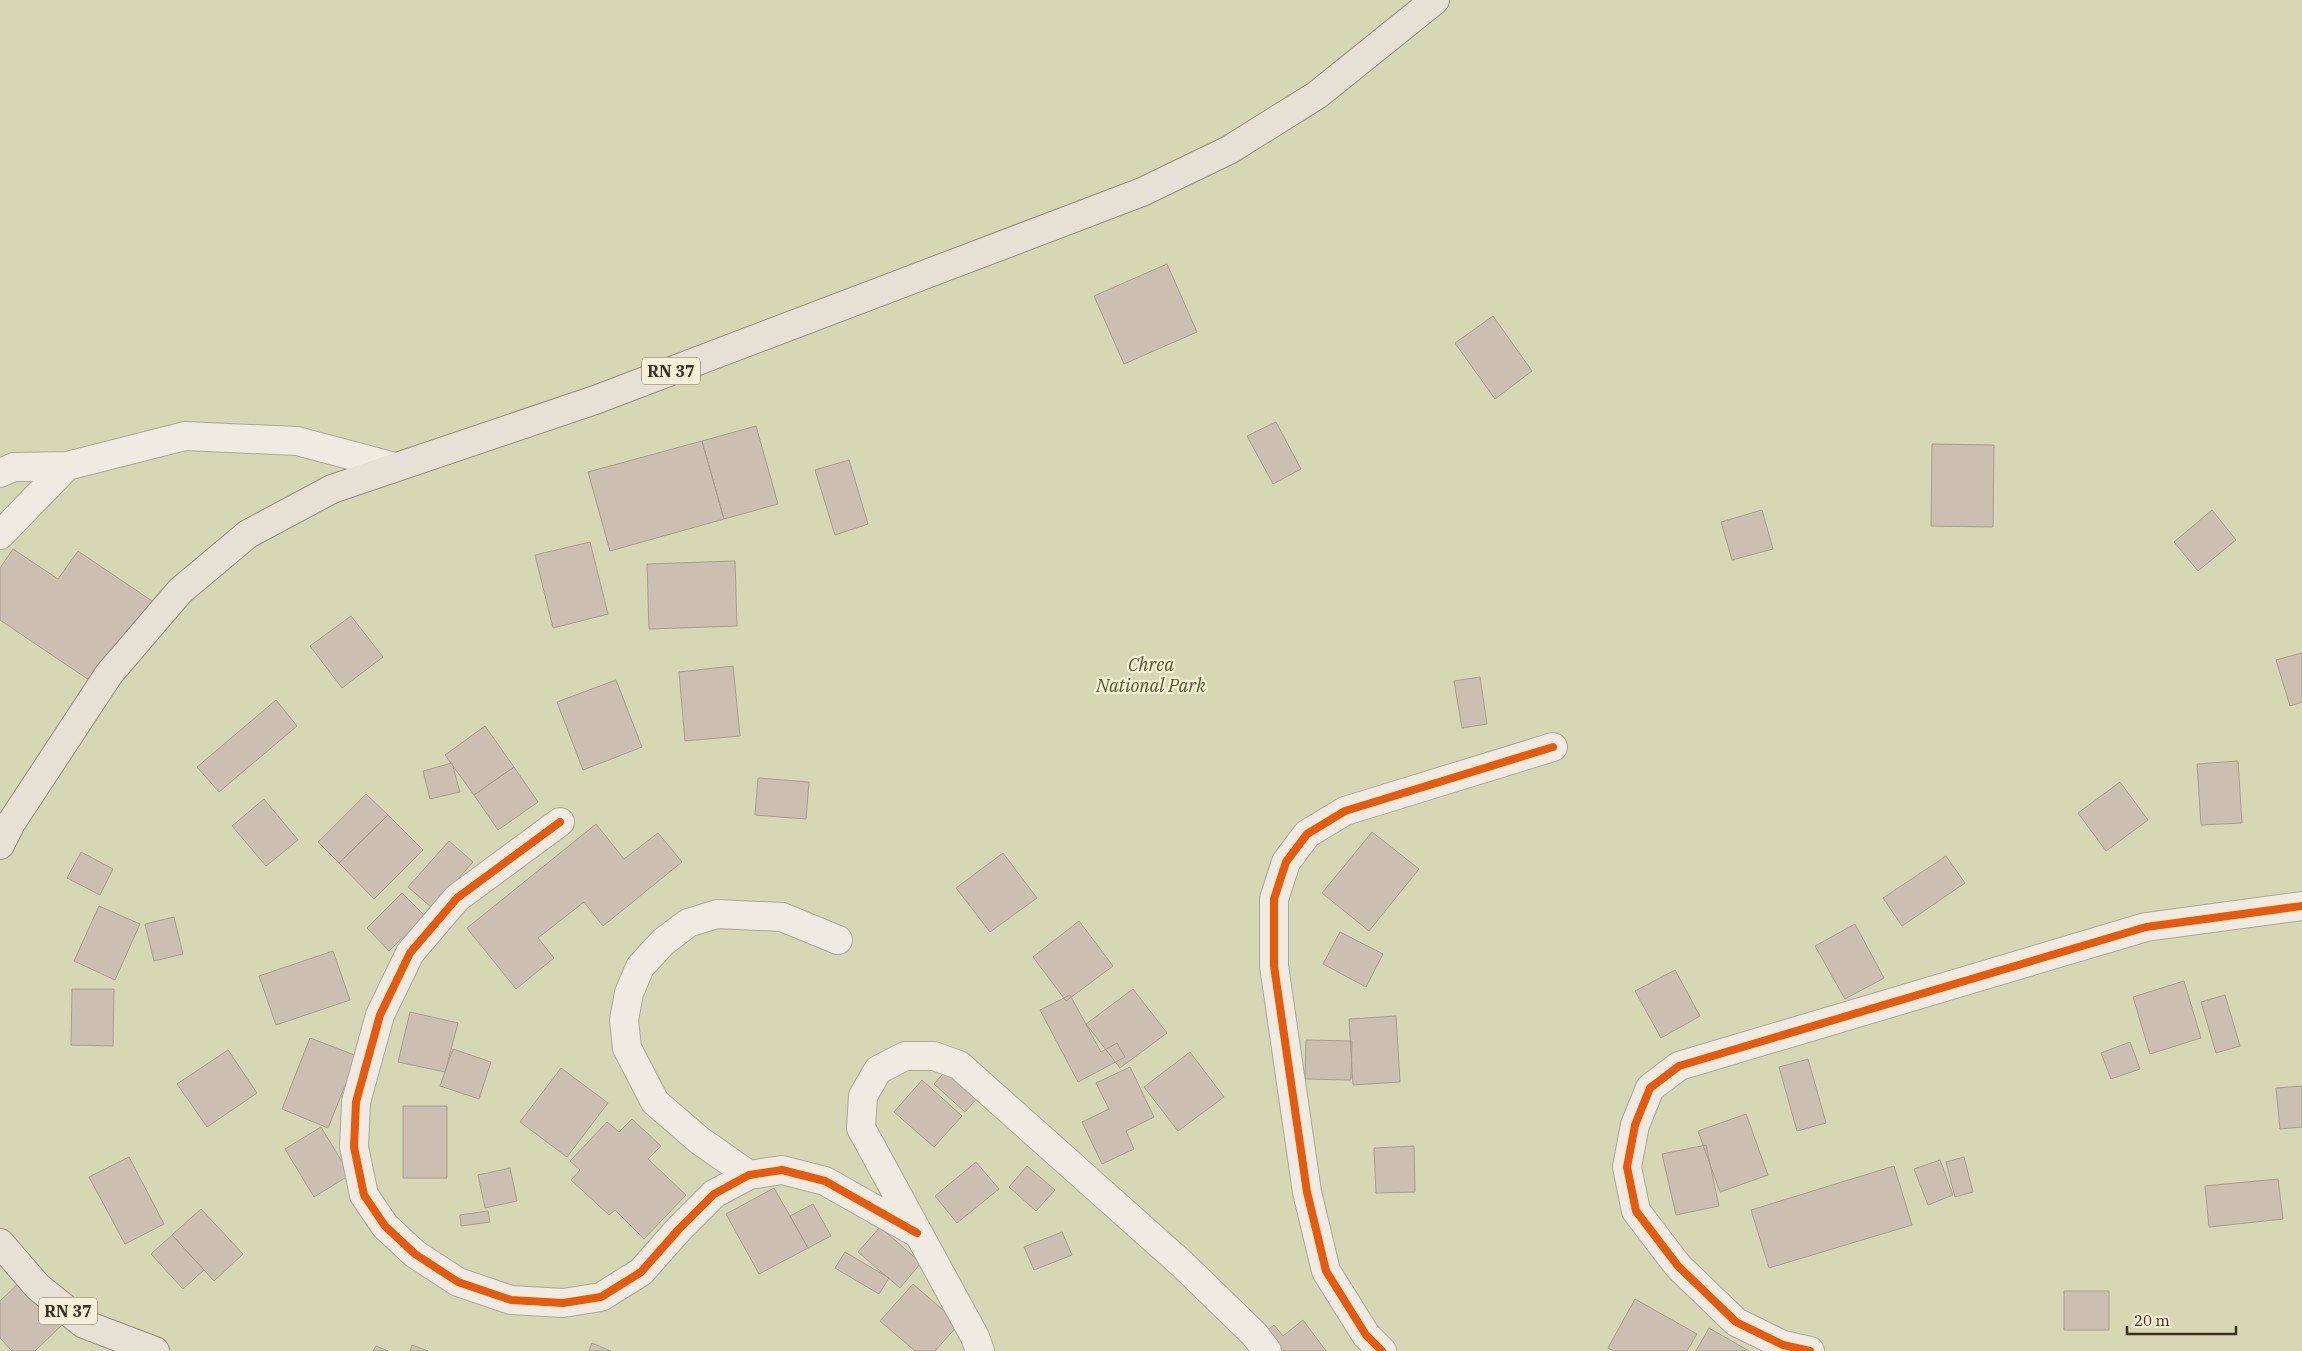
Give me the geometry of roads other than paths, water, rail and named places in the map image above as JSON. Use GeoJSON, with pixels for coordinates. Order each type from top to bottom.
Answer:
{"type":"FeatureCollection","features":[{"type":"Feature","properties":{"kind":"main road","name":"RN 37"},"geometry":{"type":"LineString","coordinates":[[0,845],[11,823],[109,674],[180,591],[248,534],[332,489],[594,400],[1142,192],[1229,150],[1316,94],[1435,0]]}},
{"type":"Feature","properties":{"kind":"main road","name":"RN 37"},"geometry":{"type":"LineString","coordinates":[[0,1244],[38,1287],[84,1324],[155,1351]]}},
{"type":"Feature","properties":{"kind":"street"},"geometry":{"type":"LineString","coordinates":[[0,473],[14,467],[68,466],[185,436],[297,441],[395,467]]}},
{"type":"Feature","properties":{"kind":"street"},"geometry":{"type":"LineString","coordinates":[[0,535],[68,466]]}},
{"type":"Feature","properties":{"kind":"street"},"geometry":{"type":"LineString","coordinates":[[1382,1351],[1366,1335],[1326,1271],[1307,1192],[1274,966],[1274,899],[1286,862],[1307,834],[1345,811],[1553,747]]}},
{"type":"Feature","properties":{"kind":"street"},"geometry":{"type":"LineString","coordinates":[[560,822],[457,898],[410,953],[380,1015],[356,1102],[354,1147],[364,1195],[385,1226],[415,1254],[458,1282],[512,1300],[563,1304],[601,1297],[641,1272],[678,1229],[714,1194],[749,1175],[782,1170],[825,1181],[917,1233]]}},
{"type":"Feature","properties":{"kind":"street"},"geometry":{"type":"LineString","coordinates":[[1810,1351],[1783,1345],[1736,1322],[1678,1266],[1636,1211],[1627,1167],[1635,1125],[1650,1088],[1680,1066],[2146,927],[2302,906]]}},
{"type":"Feature","properties":{"kind":"street"},"geometry":{"type":"LineString","coordinates":[[749,1175],[699,1140],[655,1102],[627,1048],[624,1020],[629,993],[640,967],[663,942],[688,923],[717,914],[782,917],[838,940]]}},
{"type":"Feature","properties":{"kind":"street"},"geometry":{"type":"LineString","coordinates":[[980,1351],[975,1337],[861,1128],[863,1096],[878,1070],[905,1056],[934,1056],[959,1065],[967,1071],[1182,1264],[1255,1335],[1267,1351]]}},
{"type":"Feature","properties":{"kind":"park label","name":"Chrea National Park"},"geometry":{"type":"Point","coordinates":[1151,675]}}]}
